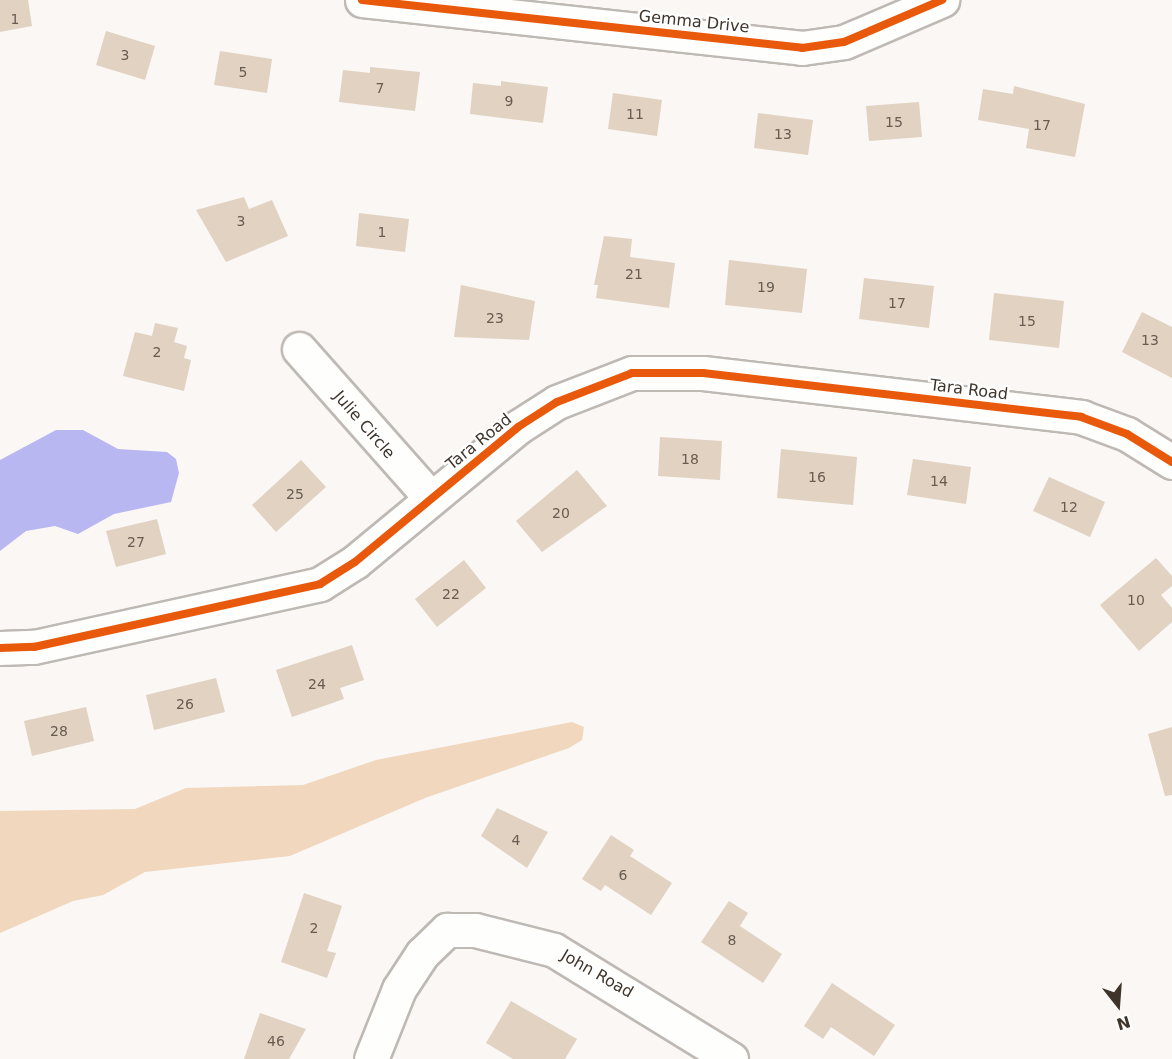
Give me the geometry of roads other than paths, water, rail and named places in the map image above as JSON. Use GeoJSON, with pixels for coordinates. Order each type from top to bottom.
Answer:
{"type":"FeatureCollection","features":[{"type":"Feature","properties":{"kind":"street","name":"Gemma Drive"},"geometry":{"type":"LineString","coordinates":[[362,0],[802,48],[844,42],[942,0]]}},
{"type":"Feature","properties":{"kind":"street","name":"Julie Circle"},"geometry":{"type":"LineString","coordinates":[[299,349],[431,498]]}},
{"type":"Feature","properties":{"kind":"street","name":"Tara Road"},"geometry":{"type":"LineString","coordinates":[[0,648],[34,647],[320,584],[355,562],[431,498],[556,402],[632,373],[669,371],[1081,417],[1127,434],[1172,462]]}},
{"type":"Feature","properties":{"kind":"street","name":"John Road"},"geometry":{"type":"LineString","coordinates":[[371,1059],[399,989],[422,954],[447,930],[503,933],[554,950],[731,1059]]}},
{"type":"Feature","properties":{"kind":"water"},"geometry":{"type":"Polygon","coordinates":[[[56,430],[83,430],[118,449],[167,452],[176,459],[179,473],[171,502],[114,514],[78,534],[55,526],[26,531],[0,551],[0,460],[56,430]]]}}]}
